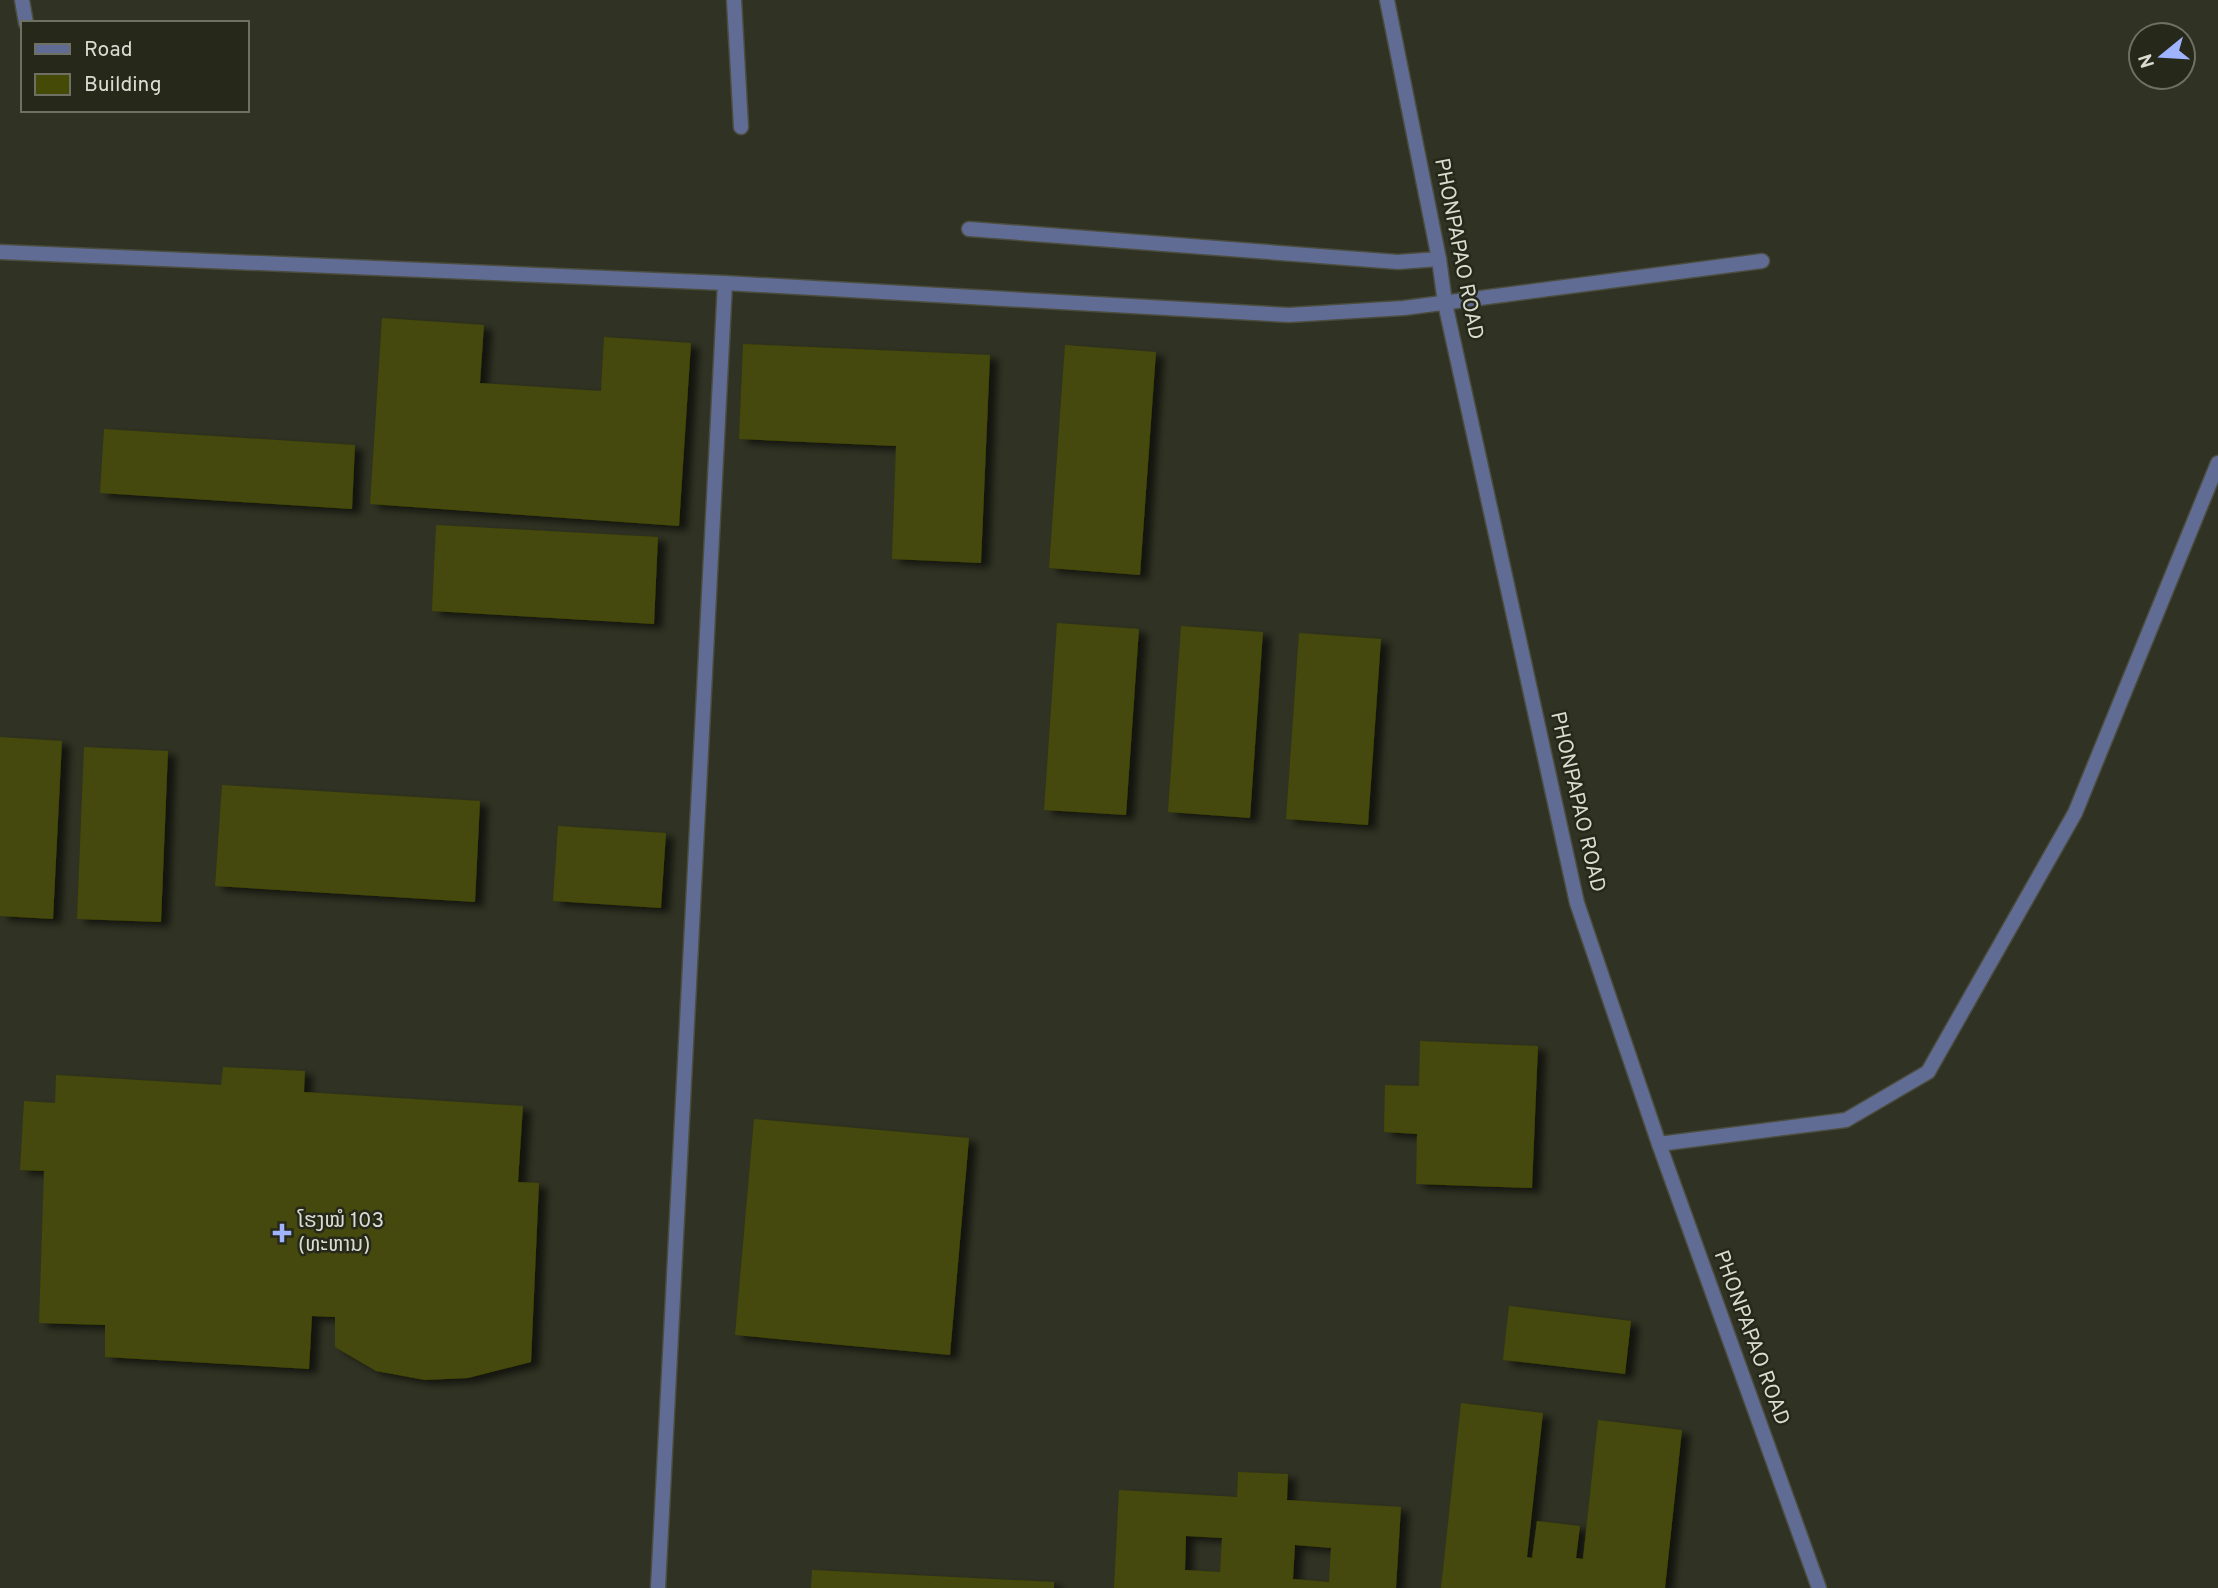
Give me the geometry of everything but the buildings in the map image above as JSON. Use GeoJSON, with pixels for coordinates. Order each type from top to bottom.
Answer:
{"type":"FeatureCollection","features":[{"type":"Feature","properties":{"kind":"street"},"geometry":{"type":"LineString","coordinates":[[22,0],[26,21]]}},
{"type":"Feature","properties":{"kind":"street"},"geometry":{"type":"LineString","coordinates":[[734,0],[741,127]]}},
{"type":"Feature","properties":{"kind":"street","name":"PHONPAPAO ROAD"},"geometry":{"type":"LineString","coordinates":[[1387,0],[1439,259],[1445,303],[1577,903],[1659,1144],[1819,1588]]}},
{"type":"Feature","properties":{"kind":"street"},"geometry":{"type":"LineString","coordinates":[[970,229],[1398,262],[1439,259]]}},
{"type":"Feature","properties":{"kind":"street"},"geometry":{"type":"LineString","coordinates":[[0,252],[725,283],[1289,315],[1445,303],[1762,261]]}},
{"type":"Feature","properties":{"kind":"street"},"geometry":{"type":"LineString","coordinates":[[658,1588],[725,283]]}},
{"type":"Feature","properties":{"kind":"street"},"geometry":{"type":"LineString","coordinates":[[1659,1144],[1846,1120],[1928,1072],[2075,813],[2218,463]]}},
{"type":"Feature","properties":{"kind":"place","name":"ໂຮງໝໍ 103 (ທະຫານ)"},"geometry":{"type":"Point","coordinates":[282,1233]}}]}
